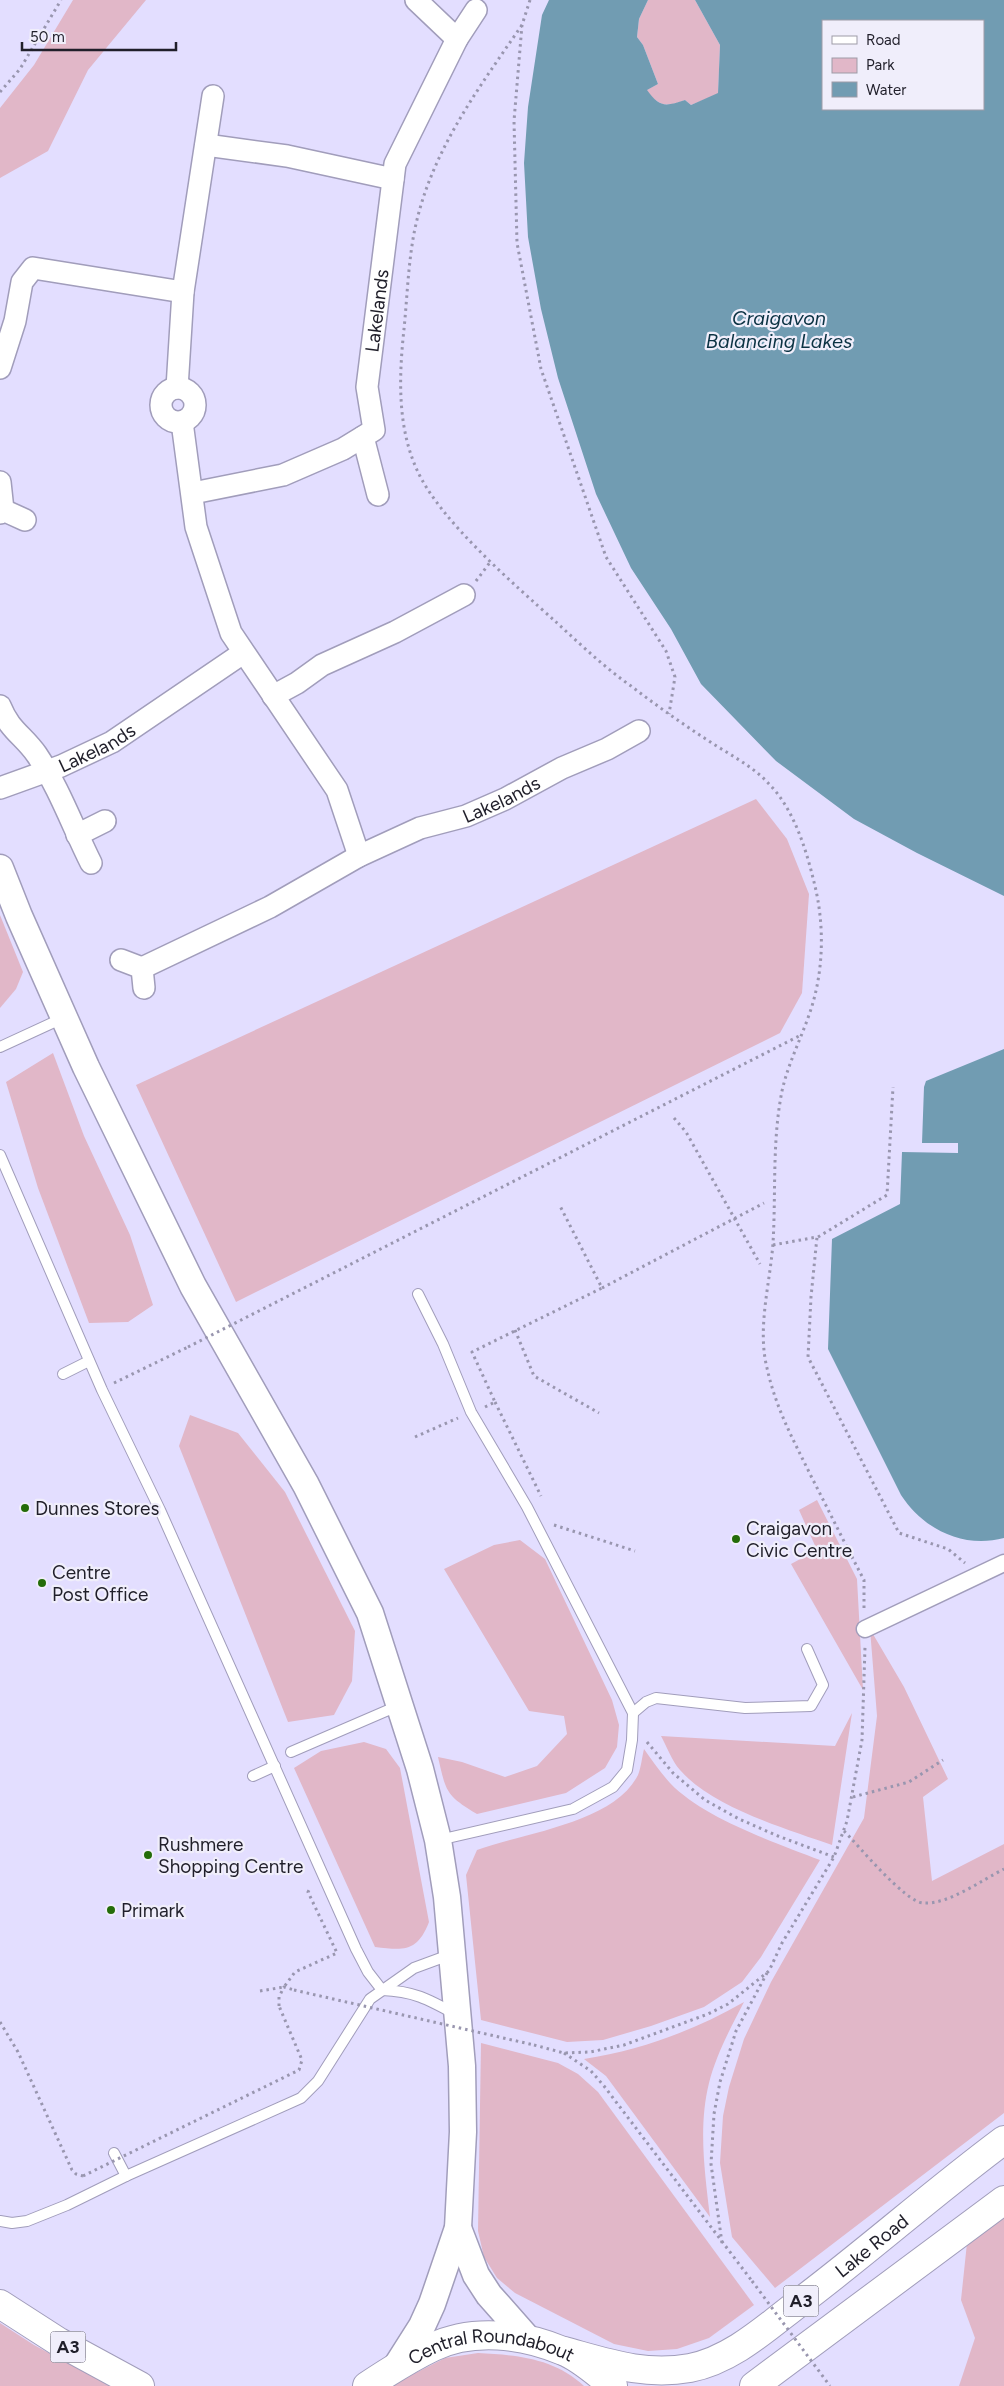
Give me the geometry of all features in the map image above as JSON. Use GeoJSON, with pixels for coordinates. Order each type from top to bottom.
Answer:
{"type":"FeatureCollection","features":[{"type":"Feature","properties":{"kind":"highway","name":"Lake Road"},"geometry":{"type":"LineString","coordinates":[[564,2352],[638,2370],[692,2368],[717,2359],[745,2344],[843,2269],[1004,2140]]}},
{"type":"Feature","properties":{"kind":"highway","name":"A3"},"geometry":{"type":"LineString","coordinates":[[754,2386],[1004,2200]]}},
{"type":"Feature","properties":{"kind":"highway","name":"A3"},"geometry":{"type":"LineString","coordinates":[[0,2304],[59,2342],[140,2386]]}},
{"type":"Feature","properties":{"kind":"highway","name":"Central Roundabout"},"geometry":{"type":"LineString","coordinates":[[367,2386],[434,2346],[465,2337],[490,2335],[528,2339],[564,2352],[613,2386]]}},
{"type":"Feature","properties":{"kind":"street"},"geometry":{"type":"LineString","coordinates":[[416,0],[457,39]]}},
{"type":"Feature","properties":{"kind":"street","name":"Lakelands"},"geometry":{"type":"LineString","coordinates":[[363,437],[374,430],[367,387],[395,164],[457,39],[476,10]]}},
{"type":"Feature","properties":{"kind":"street"},"geometry":{"type":"LineString","coordinates":[[213,96],[183,292],[176,388],[188,390],[195,399],[196,405],[192,416],[182,422],[193,493],[196,527],[231,633],[337,790],[359,856]]}},
{"type":"Feature","properties":{"kind":"street"},"geometry":{"type":"LineString","coordinates":[[206,145],[287,156],[393,179]]}},
{"type":"Feature","properties":{"kind":"street"},"geometry":{"type":"LineString","coordinates":[[0,368],[15,322],[22,282],[33,268],[183,292]]}},
{"type":"Feature","properties":{"kind":"street"},"geometry":{"type":"LineString","coordinates":[[193,493],[283,475],[342,449],[363,437],[378,495]]}},
{"type":"Feature","properties":{"kind":"street"},"geometry":{"type":"LineString","coordinates":[[0,482],[2,512],[24,520]]}},
{"type":"Feature","properties":{"kind":"street"},"geometry":{"type":"LineString","coordinates":[[273,696],[297,683],[322,665],[395,632],[464,595]]}},
{"type":"Feature","properties":{"kind":"street","name":"Lakelands"},"geometry":{"type":"LineString","coordinates":[[0,788],[46,771],[112,742],[243,652]]}},
{"type":"Feature","properties":{"kind":"street","name":"Lakelands"},"geometry":{"type":"LineString","coordinates":[[0,706],[7,722],[36,754],[46,771],[91,863]]}},
{"type":"Feature","properties":{"kind":"street","name":"Lakelands"},"geometry":{"type":"LineString","coordinates":[[121,960],[143,978],[359,856],[420,828],[466,816],[506,799],[562,768],[607,749],[639,731]]}},
{"type":"Feature","properties":{"kind":"street"},"geometry":{"type":"LineString","coordinates":[[77,834],[105,821]]}},
{"type":"Feature","properties":{"kind":"street"},"geometry":{"type":"LineString","coordinates":[[0,868],[64,1017],[192,1286],[306,1485],[366,1604],[420,1769],[438,1840],[447,1897],[462,2066],[463,2132],[458,2228],[429,2311],[422,2326],[396,2367]]}},
{"type":"Feature","properties":{"kind":"street"},"geometry":{"type":"LineString","coordinates":[[865,1629],[1004,1563]]}},
{"type":"Feature","properties":{"kind":"street"},"geometry":{"type":"LineString","coordinates":[[458,2228],[476,2275],[489,2295],[528,2339]]}},
{"type":"Feature","properties":{"kind":"lane"},"geometry":{"type":"LineString","coordinates":[[0,1047],[64,1017]]}},
{"type":"Feature","properties":{"kind":"lane"},"geometry":{"type":"LineString","coordinates":[[0,1155],[102,1390],[160,1510],[356,1949],[368,1972],[382,1990],[405,1991],[423,1996],[458,2015]]}},
{"type":"Feature","properties":{"kind":"lane"},"geometry":{"type":"LineString","coordinates":[[418,1294],[443,1344],[471,1412],[527,1507],[633,1713],[633,1729],[626,1770],[612,1787],[573,1809],[438,1840]]}},
{"type":"Feature","properties":{"kind":"lane"},"geometry":{"type":"LineString","coordinates":[[63,1374],[89,1361]]}},
{"type":"Feature","properties":{"kind":"lane"},"geometry":{"type":"LineString","coordinates":[[633,1713],[646,1702],[656,1698],[745,1708],[811,1706],[823,1684],[807,1649]]}},
{"type":"Feature","properties":{"kind":"lane"},"geometry":{"type":"LineString","coordinates":[[291,1752],[400,1706]]}},
{"type":"Feature","properties":{"kind":"lane"},"geometry":{"type":"LineString","coordinates":[[253,1776],[275,1766]]}},
{"type":"Feature","properties":{"kind":"lane"},"geometry":{"type":"LineString","coordinates":[[0,2221],[12,2223],[27,2221],[67,2205],[126,2176],[301,2098],[318,2081],[370,1999],[414,1968],[452,1954]]}},
{"type":"Feature","properties":{"kind":"lane"},"geometry":{"type":"LineString","coordinates":[[114,2153],[126,2176]]}},
{"type":"Feature","properties":{"kind":"path"},"geometry":{"type":"LineString","coordinates":[[0,92],[20,69],[61,0]]}},
{"type":"Feature","properties":{"kind":"path"},"geometry":{"type":"LineString","coordinates":[[530,0],[522,25],[514,121],[517,243],[541,370],[606,557],[666,651],[675,676],[669,714]]}},
{"type":"Feature","properties":{"kind":"path"},"geometry":{"type":"LineString","coordinates":[[522,25],[467,104],[448,138],[429,181],[413,239],[399,373],[401,405],[409,446],[417,470],[427,488],[451,520],[512,583],[616,676],[669,714],[754,770],[772,787],[788,810],[800,837],[815,885],[822,922],[822,951],[818,983],[802,1035],[789,1062],[778,1124],[773,1245],[764,1320],[765,1362],[778,1410],[864,1580],[865,1629],[862,1740],[853,1797],[834,1857],[792,1926],[736,2031],[720,2082],[714,2114],[711,2164],[722,2244]]}},
{"type":"Feature","properties":{"kind":"path"},"geometry":{"type":"LineString","coordinates":[[102,1390],[802,1035]]}},
{"type":"Feature","properties":{"kind":"path"},"geometry":{"type":"LineString","coordinates":[[773,1245],[818,1237],[887,1196],[893,1087]]}},
{"type":"Feature","properties":{"kind":"path"},"geometry":{"type":"LineString","coordinates":[[674,1118],[686,1132],[760,1264]]}},
{"type":"Feature","properties":{"kind":"path"},"geometry":{"type":"LineString","coordinates":[[542,1499],[472,1352],[602,1288],[764,1203]]}},
{"type":"Feature","properties":{"kind":"path"},"geometry":{"type":"LineString","coordinates":[[560,1206],[602,1288]]}},
{"type":"Feature","properties":{"kind":"path"},"geometry":{"type":"LineString","coordinates":[[818,1237],[811,1297],[808,1357],[899,1533],[948,1549],[978,1575]]}},
{"type":"Feature","properties":{"kind":"path"},"geometry":{"type":"LineString","coordinates":[[515,1330],[534,1376],[599,1413]]}},
{"type":"Feature","properties":{"kind":"path"},"geometry":{"type":"LineString","coordinates":[[415,1437],[495,1402]]}},
{"type":"Feature","properties":{"kind":"path"},"geometry":{"type":"LineString","coordinates":[[550,1516],[554,1525],[636,1550]]}},
{"type":"Feature","properties":{"kind":"path"},"geometry":{"type":"LineString","coordinates":[[633,1729],[650,1745],[673,1773],[705,1800],[771,1833],[834,1857]]}},
{"type":"Feature","properties":{"kind":"path"},"geometry":{"type":"LineString","coordinates":[[853,1797],[908,1782],[943,1760]]}},
{"type":"Feature","properties":{"kind":"path"},"geometry":{"type":"LineString","coordinates":[[844,1830],[908,1897],[922,1903],[946,1899],[1004,1869]]}},
{"type":"Feature","properties":{"kind":"path"},"geometry":{"type":"LineString","coordinates":[[0,2022],[18,2052],[72,2170],[76,2174],[83,2176],[299,2070],[302,2060],[279,2006],[279,1998],[284,1987],[295,1972],[337,1952],[308,1892],[322,1872]]}},
{"type":"Feature","properties":{"kind":"path"},"geometry":{"type":"LineString","coordinates":[[260,1991],[284,1987],[564,2053],[590,2052],[624,2045],[708,2014],[728,2004],[768,1971]]}},
{"type":"Feature","properties":{"kind":"path"},"geometry":{"type":"LineString","coordinates":[[564,2053],[591,2071],[604,2086],[830,2386]]}},
{"type":"Feature","properties":{"kind":"green space"},"geometry":{"type":"Polygon","coordinates":[[[73,0],[146,0],[88,70],[48,151],[0,178],[0,108],[34,65],[73,0]]]}},
{"type":"Feature","properties":{"kind":"green space"},"geometry":{"type":"Polygon","coordinates":[[[648,0],[695,0],[720,45],[718,94],[691,105],[685,100],[667,105],[659,102],[646,90],[658,84],[643,45],[637,37],[639,19],[648,0]]]}},
{"type":"Feature","properties":{"kind":"green space"},"geometry":{"type":"Polygon","coordinates":[[[756,799],[787,839],[809,894],[802,993],[780,1033],[236,1302],[136,1085],[756,799]]]}},
{"type":"Feature","properties":{"kind":"green space"},"geometry":{"type":"Polygon","coordinates":[[[0,915],[23,972],[16,989],[0,1008],[0,915]]]}},
{"type":"Feature","properties":{"kind":"green space"},"geometry":{"type":"Polygon","coordinates":[[[53,1053],[84,1136],[130,1235],[153,1305],[128,1322],[89,1323],[38,1188],[6,1082],[53,1053]]]}},
{"type":"Feature","properties":{"kind":"green space"},"geometry":{"type":"Polygon","coordinates":[[[190,1415],[238,1433],[285,1492],[355,1631],[352,1681],[334,1715],[288,1722],[179,1446],[190,1415]]]}},
{"type":"Feature","properties":{"kind":"green space"},"geometry":{"type":"Polygon","coordinates":[[[817,1500],[857,1579],[863,1690],[791,1564],[817,1550],[799,1510],[817,1500]]]}},
{"type":"Feature","properties":{"kind":"green space"},"geometry":{"type":"Polygon","coordinates":[[[520,1540],[545,1559],[612,1700],[619,1725],[617,1747],[605,1768],[566,1793],[477,1814],[459,1802],[448,1791],[438,1757],[462,1762],[505,1777],[537,1766],[567,1734],[564,1716],[529,1711],[444,1569],[494,1545],[520,1540]]]}},
{"type":"Feature","properties":{"kind":"green space"},"geometry":{"type":"Polygon","coordinates":[[[870,1629],[904,1687],[948,1779],[923,1797],[932,1881],[1004,1844],[1004,2113],[775,2288],[732,2237],[720,2163],[723,2116],[729,2087],[744,2039],[771,1982],[864,1818],[877,1716],[870,1629]]]}},
{"type":"Feature","properties":{"kind":"green space"},"geometry":{"type":"Polygon","coordinates":[[[852,1713],[832,1845],[772,1824],[730,1806],[711,1795],[680,1770],[661,1736],[835,1746],[852,1713]]]}},
{"type":"Feature","properties":{"kind":"green space"},"geometry":{"type":"Polygon","coordinates":[[[364,1742],[386,1749],[400,1768],[429,1922],[424,1932],[414,1944],[401,1949],[375,1947],[294,1768],[321,1751],[364,1742]]]}},
{"type":"Feature","properties":{"kind":"green space"},"geometry":{"type":"Polygon","coordinates":[[[644,1749],[670,1783],[684,1796],[701,1807],[741,1828],[820,1860],[761,1957],[742,1982],[704,2007],[651,2026],[603,2040],[567,2042],[481,2020],[466,1875],[477,1850],[566,1824],[609,1805],[626,1791],[638,1775],[644,1749]]]}},
{"type":"Feature","properties":{"kind":"green space"},"geometry":{"type":"Polygon","coordinates":[[[744,2002],[724,2041],[709,2083],[706,2100],[703,2133],[710,2217],[606,2076],[584,2059],[646,2045],[666,2038],[706,2022],[744,2002]]]}},
{"type":"Feature","properties":{"kind":"green space"},"geometry":{"type":"Polygon","coordinates":[[[481,2043],[558,2063],[578,2074],[598,2092],[754,2305],[709,2338],[677,2349],[648,2351],[614,2344],[515,2293],[497,2278],[484,2257],[478,2231],[481,2043]]]}},
{"type":"Feature","properties":{"kind":"green space"},"geometry":{"type":"Polygon","coordinates":[[[1004,2215],[1004,2386],[959,2386],[975,2338],[961,2300],[967,2243],[1004,2215]]]}},
{"type":"Feature","properties":{"kind":"green space"},"geometry":{"type":"Polygon","coordinates":[[[0,2323],[34,2345],[110,2386],[0,2386],[0,2323]]]}},
{"type":"Feature","properties":{"kind":"green space"},"geometry":{"type":"Polygon","coordinates":[[[478,2353],[521,2357],[548,2364],[560,2369],[584,2386],[390,2386],[445,2358],[478,2353]]]}},
{"type":"Feature","properties":{"kind":"water","name":"Craigavon Balancing Lakes"},"geometry":{"type":"Polygon","coordinates":[[[549,0],[648,0],[639,19],[637,37],[643,45],[658,84],[647,90],[655,100],[663,104],[672,104],[685,100],[691,105],[718,93],[720,45],[695,0],[1004,0],[1004,896],[854,819],[776,761],[701,684],[671,629],[631,568],[596,494],[558,378],[541,309],[528,237],[524,163],[528,107],[542,15],[549,0]]]}},
{"type":"Feature","properties":{"kind":"water"},"geometry":{"type":"Polygon","coordinates":[[[1004,1049],[1004,1538],[974,1541],[945,1533],[921,1518],[910,1507],[901,1495],[828,1349],[832,1239],[900,1204],[902,1152],[958,1153],[958,1143],[922,1143],[924,1087],[926,1081],[1004,1049]]]}},
{"type":"Feature","properties":{"kind":"place","name":"Dunnes Stores"},"geometry":{"type":"Point","coordinates":[25,1508]}},
{"type":"Feature","properties":{"kind":"place","name":"Craigavon Civic Centre"},"geometry":{"type":"Point","coordinates":[736,1539]}},
{"type":"Feature","properties":{"kind":"place","name":"Centre Post Office"},"geometry":{"type":"Point","coordinates":[42,1583]}},
{"type":"Feature","properties":{"kind":"place","name":"Rushmere Shopping Centre"},"geometry":{"type":"Point","coordinates":[148,1855]}},
{"type":"Feature","properties":{"kind":"place","name":"Primark"},"geometry":{"type":"Point","coordinates":[111,1910]}}]}
